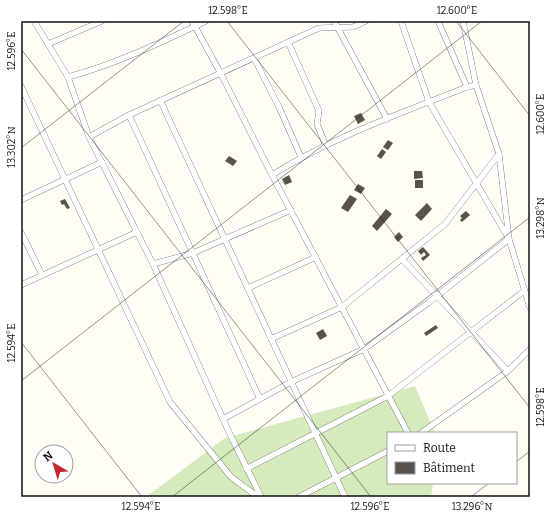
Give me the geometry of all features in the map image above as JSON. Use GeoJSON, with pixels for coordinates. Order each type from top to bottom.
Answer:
{"type":"FeatureCollection","features":[{"type":"Feature","properties":{"kind":"street"},"geometry":{"type":"LineString","coordinates":[[34,21],[68,77],[89,137],[153,264],[259,497]]}},
{"type":"Feature","properties":{"kind":"street"},"geometry":{"type":"LineString","coordinates":[[48,44],[102,21]]}},
{"type":"Feature","properties":{"kind":"street"},"geometry":{"type":"LineString","coordinates":[[68,77],[91,71],[158,45],[193,24],[206,21]]}},
{"type":"Feature","properties":{"kind":"street"},"geometry":{"type":"LineString","coordinates":[[89,137],[160,100],[222,74],[319,28],[336,24],[353,27],[366,21]]}},
{"type":"Feature","properties":{"kind":"street"},"geometry":{"type":"LineString","coordinates":[[401,21],[429,102],[475,184],[509,239]]}},
{"type":"Feature","properties":{"kind":"street"},"geometry":{"type":"LineString","coordinates":[[438,21],[467,87]]}},
{"type":"Feature","properties":{"kind":"street"},"geometry":{"type":"LineString","coordinates":[[463,21],[476,86],[499,154],[509,239],[530,308]]}},
{"type":"Feature","properties":{"kind":"street"},"geometry":{"type":"LineString","coordinates":[[193,24],[222,74],[290,210],[407,432]]}},
{"type":"Feature","properties":{"kind":"street"},"geometry":{"type":"LineString","coordinates":[[336,24],[387,119]]}},
{"type":"Feature","properties":{"kind":"street"},"geometry":{"type":"LineString","coordinates":[[288,42],[318,111],[317,124],[326,146]]}},
{"type":"Feature","properties":{"kind":"street"},"geometry":{"type":"LineString","coordinates":[[254,58],[279,107],[301,157]]}},
{"type":"Feature","properties":{"kind":"street"},"geometry":{"type":"LineString","coordinates":[[21,86],[170,402],[231,477],[259,497]]}},
{"type":"Feature","properties":{"kind":"street"},"geometry":{"type":"LineString","coordinates":[[272,175],[301,157],[387,119],[467,87],[476,86]]}},
{"type":"Feature","properties":{"kind":"street"},"geometry":{"type":"LineString","coordinates":[[160,100],[314,434],[345,497]]}},
{"type":"Feature","properties":{"kind":"street"},"geometry":{"type":"LineString","coordinates":[[129,115],[260,399]]}},
{"type":"Feature","properties":{"kind":"street"},"geometry":{"type":"LineString","coordinates":[[271,339],[342,307],[402,259],[445,224],[499,154]]}},
{"type":"Feature","properties":{"kind":"street"},"geometry":{"type":"LineString","coordinates":[[21,200],[102,162]]}},
{"type":"Feature","properties":{"kind":"street"},"geometry":{"type":"LineString","coordinates":[[153,264],[193,253],[290,210]]}},
{"type":"Feature","properties":{"kind":"street"},"geometry":{"type":"LineString","coordinates":[[21,232],[42,275]]}},
{"type":"Feature","properties":{"kind":"street"},"geometry":{"type":"LineString","coordinates":[[21,285],[137,232]]}},
{"type":"Feature","properties":{"kind":"street"},"geometry":{"type":"LineString","coordinates":[[223,419],[291,382],[364,349],[437,296],[509,239]]}},
{"type":"Feature","properties":{"kind":"street"},"geometry":{"type":"LineString","coordinates":[[248,288],[316,258]]}},
{"type":"Feature","properties":{"kind":"street"},"geometry":{"type":"LineString","coordinates":[[402,259],[508,372]]}},
{"type":"Feature","properties":{"kind":"street"},"geometry":{"type":"LineString","coordinates":[[246,469],[388,396],[524,291]]}},
{"type":"Feature","properties":{"kind":"street"},"geometry":{"type":"LineString","coordinates":[[421,432],[508,372],[530,349]]}},
{"type":"Feature","properties":{"kind":"street"},"geometry":{"type":"LineString","coordinates":[[299,497],[387,452]]}},
{"type":"Feature","properties":{"kind":"green space"},"geometry":{"type":"Polygon","coordinates":[[[415,386],[435,432],[387,432],[387,484],[433,484],[431,497],[146,497],[225,438],[415,386]]]}},
{"type":"Feature","properties":{"kind":"building"},"geometry":{"type":"Polygon","coordinates":[[[361,113],[365,120],[358,124],[354,116],[361,113]]]}},
{"type":"Feature","properties":{"kind":"building"},"geometry":{"type":"Polygon","coordinates":[[[388,140],[393,143],[388,150],[383,147],[388,140]]]}},
{"type":"Feature","properties":{"kind":"building"},"geometry":{"type":"Polygon","coordinates":[[[382,149],[386,152],[381,159],[377,156],[382,149]]]}},
{"type":"Feature","properties":{"kind":"building"},"geometry":{"type":"Polygon","coordinates":[[[229,156],[237,161],[233,166],[225,161],[229,156]]]}},
{"type":"Feature","properties":{"kind":"building"},"geometry":{"type":"Polygon","coordinates":[[[414,171],[422,171],[423,178],[414,179],[414,171]]]}},
{"type":"Feature","properties":{"kind":"building"},"geometry":{"type":"Polygon","coordinates":[[[289,175],[292,182],[285,185],[282,179],[289,175]]]}},
{"type":"Feature","properties":{"kind":"building"},"geometry":{"type":"Polygon","coordinates":[[[415,180],[423,180],[423,188],[415,188],[415,180]]]}},
{"type":"Feature","properties":{"kind":"building"},"geometry":{"type":"Polygon","coordinates":[[[358,184],[365,188],[361,194],[354,190],[358,184]]]}},
{"type":"Feature","properties":{"kind":"building"},"geometry":{"type":"Polygon","coordinates":[[[350,195],[357,199],[348,212],[341,208],[350,195]]]}},
{"type":"Feature","properties":{"kind":"building"},"geometry":{"type":"Polygon","coordinates":[[[65,199],[70,208],[67,209],[64,204],[62,205],[60,201],[65,199]]]}},
{"type":"Feature","properties":{"kind":"building"},"geometry":{"type":"Polygon","coordinates":[[[427,203],[432,209],[421,221],[415,215],[427,203]]]}},
{"type":"Feature","properties":{"kind":"building"},"geometry":{"type":"Polygon","coordinates":[[[386,209],[392,214],[377,231],[372,226],[386,209]]]}},
{"type":"Feature","properties":{"kind":"building"},"geometry":{"type":"Polygon","coordinates":[[[466,211],[470,215],[462,222],[460,220],[462,218],[460,216],[466,211]]]}},
{"type":"Feature","properties":{"kind":"building"},"geometry":{"type":"Polygon","coordinates":[[[399,232],[403,237],[398,242],[394,237],[399,232]]]}},
{"type":"Feature","properties":{"kind":"building"},"geometry":{"type":"Polygon","coordinates":[[[423,247],[430,255],[423,261],[421,258],[426,255],[424,252],[421,255],[418,251],[423,247]]]}},
{"type":"Feature","properties":{"kind":"building"},"geometry":{"type":"Polygon","coordinates":[[[436,325],[438,328],[426,336],[424,333],[436,325]]]}},
{"type":"Feature","properties":{"kind":"building"},"geometry":{"type":"Polygon","coordinates":[[[323,329],[327,336],[320,340],[316,333],[323,329]]]}}]}
